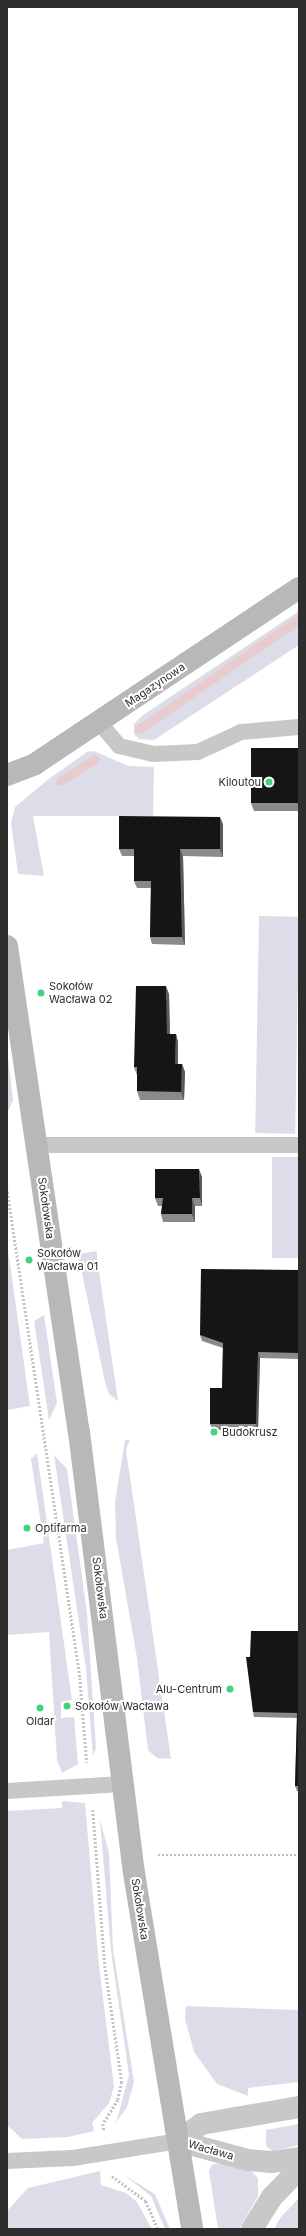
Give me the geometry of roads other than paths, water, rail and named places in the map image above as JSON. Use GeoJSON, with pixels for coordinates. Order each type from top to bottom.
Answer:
{"type":"FeatureCollection","features":[{"type":"Feature","properties":{"kind":"street","name":"Magazynowa"},"geometry":{"type":"LineString","coordinates":[[7,775],[35,764],[299,588]]}},
{"type":"Feature","properties":{"kind":"street","name":"Sokołowska"},"geometry":{"type":"LineString","coordinates":[[7,946],[100,1588],[132,1860],[192,2229]]}},
{"type":"Feature","properties":{"kind":"street","name":"Wacława"},"geometry":{"type":"LineString","coordinates":[[178,2140],[201,2124],[299,2107]]}},
{"type":"Feature","properties":{"kind":"street","name":"Wacława"},"geometry":{"type":"LineString","coordinates":[[178,2140],[248,2160],[299,2158]]}},
{"type":"Feature","properties":{"kind":"street"},"geometry":{"type":"LineString","coordinates":[[252,2229],[273,2196],[299,2169]]}},
{"type":"Feature","properties":{"kind":"lane"},"geometry":{"type":"LineString","coordinates":[[99,722],[119,746],[127,751],[153,754],[198,752],[241,732],[299,727]]}},
{"type":"Feature","properties":{"kind":"lane"},"geometry":{"type":"LineString","coordinates":[[37,1145],[299,1145]]}},
{"type":"Feature","properties":{"kind":"lane"},"geometry":{"type":"LineString","coordinates":[[7,1791],[123,1784]]}},
{"type":"Feature","properties":{"kind":"lane"},"geometry":{"type":"LineString","coordinates":[[7,2161],[74,2158],[178,2140]]}},
{"type":"Feature","properties":{"kind":"waterway"},"geometry":{"type":"LineString","coordinates":[[139,729],[299,619]]}},
{"type":"Feature","properties":{"kind":"waterway"},"geometry":{"type":"LineString","coordinates":[[60,781],[95,759]]}},
{"type":"Feature","properties":{"kind":"place","name":"Kiloutou"},"geometry":{"type":"Point","coordinates":[269,782]}},
{"type":"Feature","properties":{"kind":"place","name":"Sokołów Wacława 02"},"geometry":{"type":"Point","coordinates":[41,993]}},
{"type":"Feature","properties":{"kind":"place","name":"Sokołów Wacława 01"},"geometry":{"type":"Point","coordinates":[29,1260]}},
{"type":"Feature","properties":{"kind":"place","name":"Budokrusz"},"geometry":{"type":"Point","coordinates":[214,1432]}},
{"type":"Feature","properties":{"kind":"place","name":"Optifarma"},"geometry":{"type":"Point","coordinates":[27,1528]}},
{"type":"Feature","properties":{"kind":"place","name":"Alu-Centrum"},"geometry":{"type":"Point","coordinates":[230,1689]}},
{"type":"Feature","properties":{"kind":"place","name":"Sokołów Wacława"},"geometry":{"type":"Point","coordinates":[67,1706]}},
{"type":"Feature","properties":{"kind":"place","name":"Oldar"},"geometry":{"type":"Point","coordinates":[40,1708]}}]}
